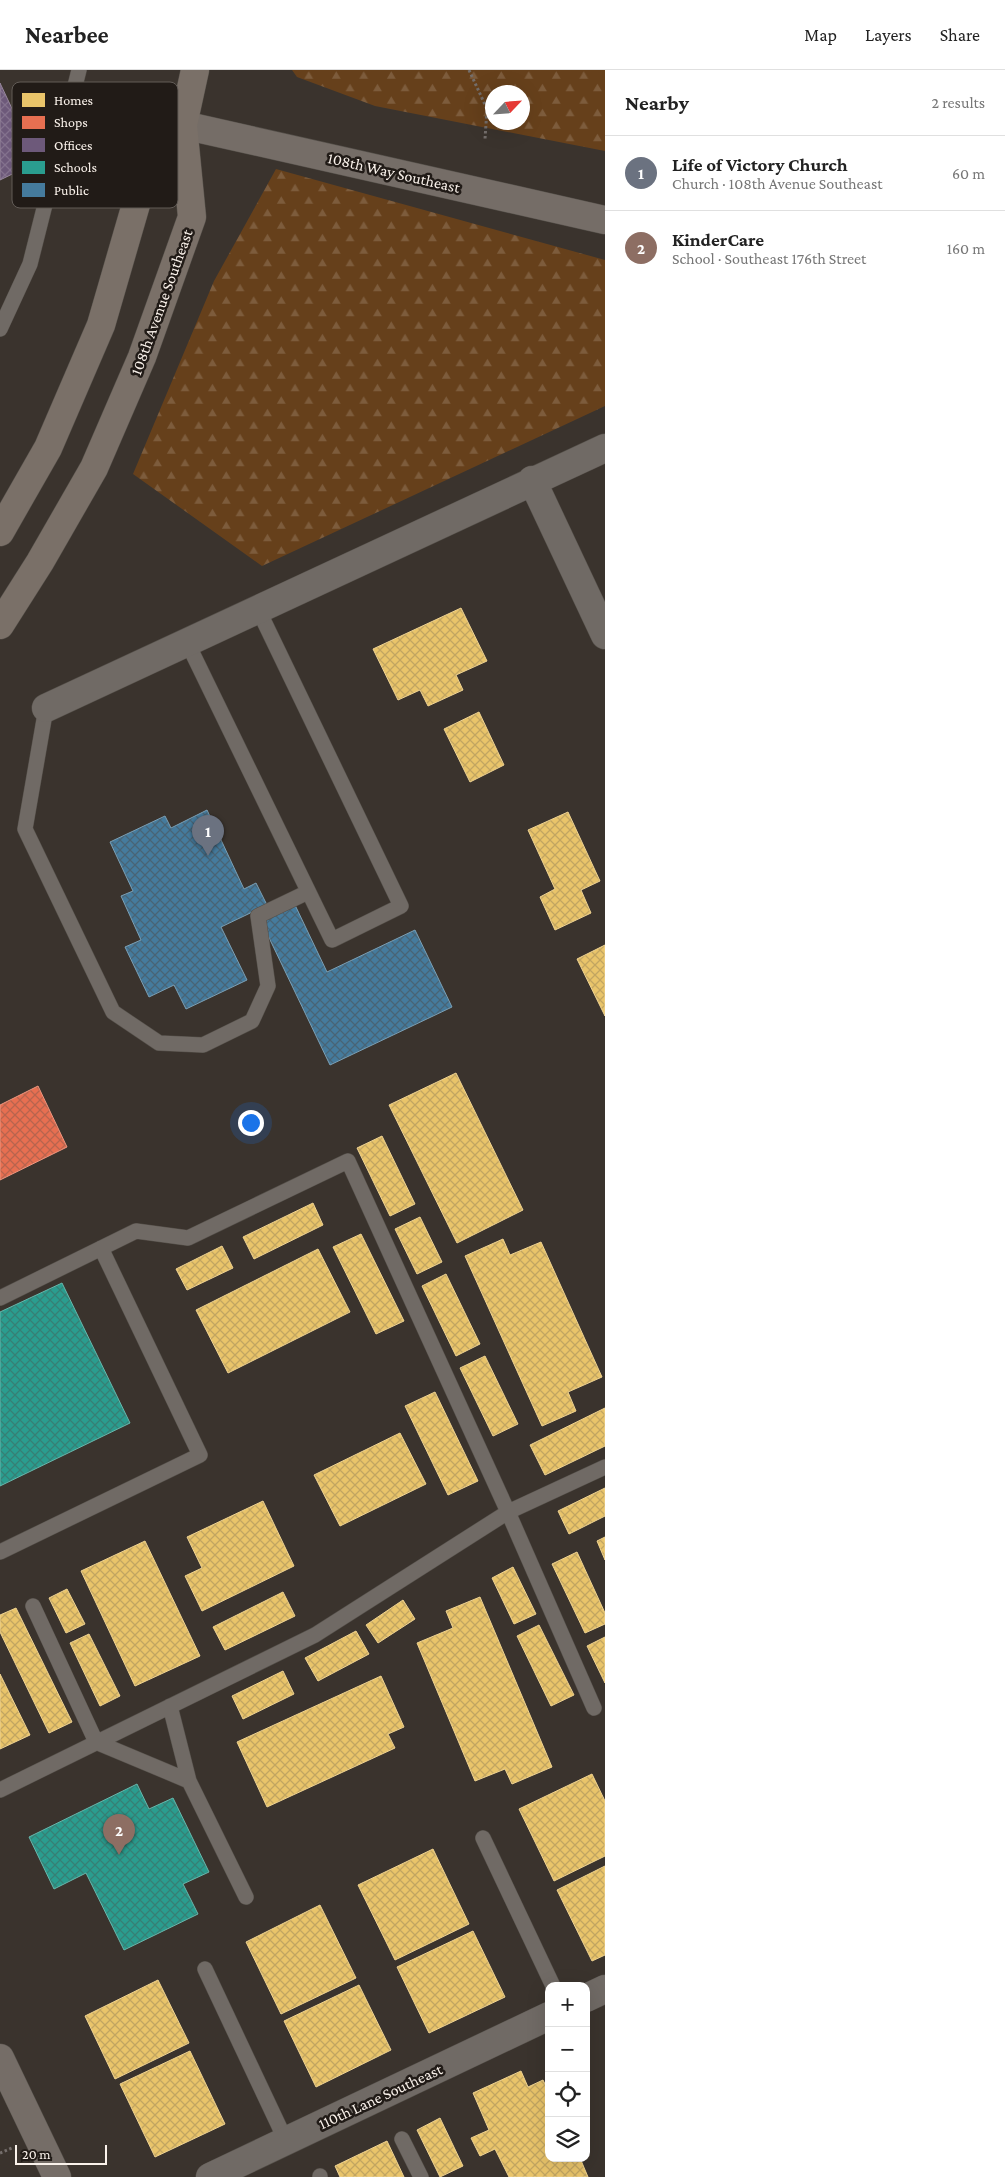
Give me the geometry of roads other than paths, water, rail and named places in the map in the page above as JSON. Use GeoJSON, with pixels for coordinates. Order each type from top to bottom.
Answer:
{"type":"FeatureCollection","features":[{"type":"Feature","properties":{"kind":"main road"},"geometry":{"type":"LineString","coordinates":[[178,133],[183,125],[195,70]]}},
{"type":"Feature","properties":{"kind":"main road","name":"108th Avenue Southeast"},"geometry":{"type":"LineString","coordinates":[[0,625],[40,562],[94,468],[142,357],[192,217],[183,125]]}},
{"type":"Feature","properties":{"kind":"main road"},"geometry":{"type":"LineString","coordinates":[[0,532],[48,448],[101,325],[135,208]]}},
{"type":"Feature","properties":{"kind":"street","name":"108th Way Southeast"},"geometry":{"type":"LineString","coordinates":[[183,125],[605,220]]}},
{"type":"Feature","properties":{"kind":"street"},"geometry":{"type":"LineString","coordinates":[[46,708],[532,480],[605,448]]}},
{"type":"Feature","properties":{"kind":"street"},"geometry":{"type":"LineString","coordinates":[[532,480],[605,635]]}},
{"type":"Feature","properties":{"kind":"street"},"geometry":{"type":"LineString","coordinates":[[590,1996],[605,1989]]}},
{"type":"Feature","properties":{"kind":"street","name":"110th Lane Southeast"},"geometry":{"type":"LineString","coordinates":[[210,2177],[545,2018]]}},
{"type":"Feature","properties":{"kind":"street"},"geometry":{"type":"LineString","coordinates":[[0,2058],[56,2177]]}},
{"type":"Feature","properties":{"kind":"lane"},"geometry":{"type":"LineString","coordinates":[[0,328],[30,264],[44,208]]}},
{"type":"Feature","properties":{"kind":"lane"},"geometry":{"type":"LineString","coordinates":[[187,642],[332,940],[401,906],[258,609]]}},
{"type":"Feature","properties":{"kind":"lane"},"geometry":{"type":"LineString","coordinates":[[46,708],[25,829],[113,1012],[159,1043],[203,1045],[252,1021],[268,986],[258,916],[308,892]]}},
{"type":"Feature","properties":{"kind":"lane"},"geometry":{"type":"LineString","coordinates":[[0,1298],[136,1231],[188,1238],[348,1161],[508,1512],[594,1708]]}},
{"type":"Feature","properties":{"kind":"lane"},"geometry":{"type":"LineString","coordinates":[[0,1552],[200,1455],[101,1248]]}},
{"type":"Feature","properties":{"kind":"lane"},"geometry":{"type":"LineString","coordinates":[[0,1790],[316,1634],[508,1512],[605,1467]]}},
{"type":"Feature","properties":{"kind":"lane"},"geometry":{"type":"LineString","coordinates":[[32,1606],[96,1742],[189,1780]]}},
{"type":"Feature","properties":{"kind":"lane"},"geometry":{"type":"LineString","coordinates":[[170,1706],[189,1780],[246,1898]]}},
{"type":"Feature","properties":{"kind":"lane"},"geometry":{"type":"LineString","coordinates":[[482,1838],[551,1982]]}},
{"type":"Feature","properties":{"kind":"lane"},"geometry":{"type":"LineString","coordinates":[[205,1969],[286,2141]]}},
{"type":"Feature","properties":{"kind":"lane"},"geometry":{"type":"LineString","coordinates":[[402,2139],[421,2177]]}},
{"type":"Feature","properties":{"kind":"place","name":"Life of Victory Church"},"geometry":{"type":"Point","coordinates":[208,856]}},
{"type":"Feature","properties":{"kind":"place","name":"KinderCare"},"geometry":{"type":"Point","coordinates":[119,1855]}}]}
